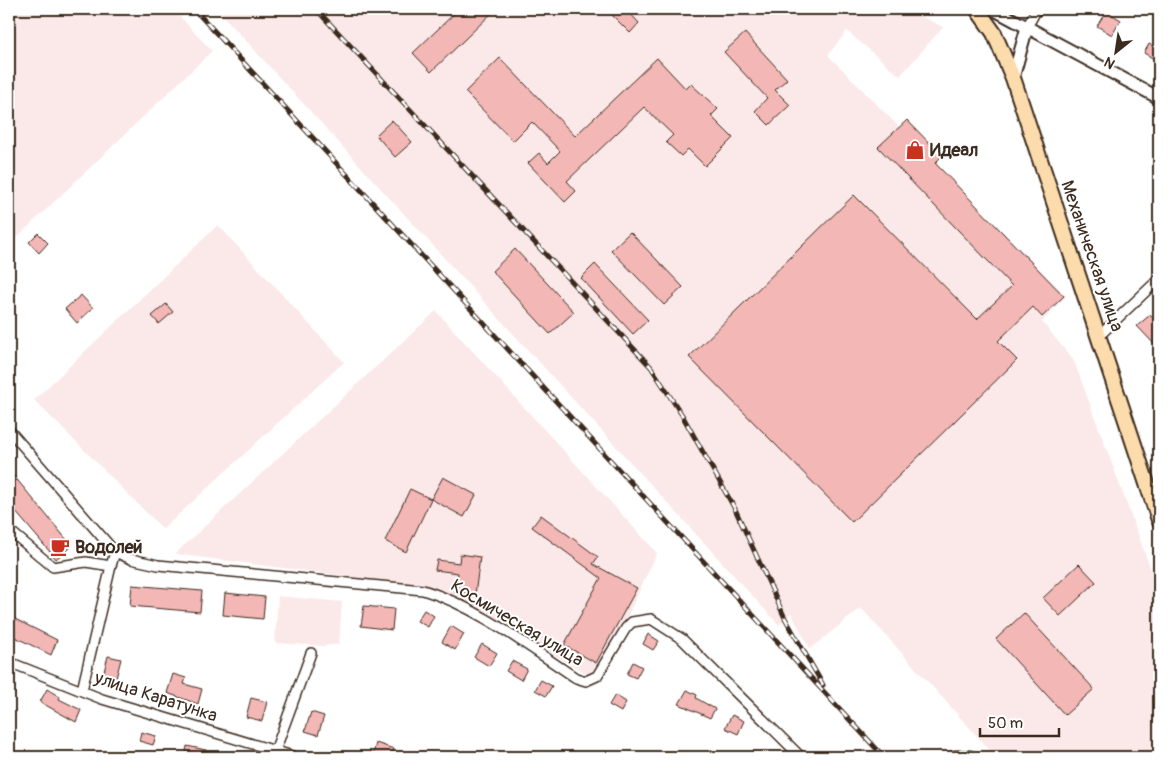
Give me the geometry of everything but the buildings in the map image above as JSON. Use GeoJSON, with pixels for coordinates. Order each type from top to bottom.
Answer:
{"type":"FeatureCollection","features":[{"type":"Feature","properties":{"kind":"main road","name":"Механическая улица"},"geometry":{"type":"LineString","coordinates":[[977,9],[994,33],[1013,78],[1159,520]]}},
{"type":"Feature","properties":{"kind":"street"},"geometry":{"type":"LineString","coordinates":[[993,9],[1159,98]]}},
{"type":"Feature","properties":{"kind":"street"},"geometry":{"type":"LineString","coordinates":[[1013,78],[1027,27],[1037,9]]}},
{"type":"Feature","properties":{"kind":"street"},"geometry":{"type":"LineString","coordinates":[[1099,336],[1159,278]]}},
{"type":"Feature","properties":{"kind":"street"},"geometry":{"type":"LineString","coordinates":[[9,430],[115,552],[82,690]]}},
{"type":"Feature","properties":{"kind":"street"},"geometry":{"type":"LineString","coordinates":[[9,530],[53,566],[86,562],[111,566]]}},
{"type":"Feature","properties":{"kind":"street","name":"Космическая улица"},"geometry":{"type":"LineString","coordinates":[[115,552],[132,559],[158,565],[423,590],[442,596],[500,628],[576,678],[586,682],[597,676],[626,628],[632,622],[651,619],[682,639],[801,757]]}},
{"type":"Feature","properties":{"kind":"street"},"geometry":{"type":"LineString","coordinates":[[275,750],[311,654]]}},
{"type":"Feature","properties":{"kind":"street","name":"улица Каратунка"},"geometry":{"type":"LineString","coordinates":[[9,662],[102,699],[296,757]]}},
{"type":"Feature","properties":{"kind":"street"},"geometry":{"type":"LineString","coordinates":[[955,757],[970,757]]}},
{"type":"Feature","properties":{"kind":"shaded area"},"geometry":{"type":"Polygon","coordinates":[[[9,9],[173,9],[212,51],[9,245],[9,9]]]}},
{"type":"Feature","properties":{"kind":"shaded area"},"geometry":{"type":"Polygon","coordinates":[[[217,9],[907,9],[943,27],[900,76],[847,31],[828,55],[1066,296],[1042,322],[1074,361],[1159,591],[1159,757],[996,757],[861,608],[810,649],[791,613],[779,625],[217,9]]]}},
{"type":"Feature","properties":{"kind":"shaded area"},"geometry":{"type":"Polygon","coordinates":[[[218,225],[344,362],[163,529],[34,400],[218,225]]]}},
{"type":"Feature","properties":{"kind":"shaded area"},"geometry":{"type":"Polygon","coordinates":[[[436,311],[657,553],[627,617],[591,676],[438,588],[175,554],[436,311]]]}},
{"type":"Feature","properties":{"kind":"shaded area"},"geometry":{"type":"Polygon","coordinates":[[[278,596],[342,602],[339,644],[324,646],[275,643],[278,596]]]}},
{"type":"Feature","properties":{"kind":"railway"},"geometry":{"type":"LineString","coordinates":[[194,9],[884,757]]}},
{"type":"Feature","properties":{"kind":"railway"},"geometry":{"type":"LineString","coordinates":[[316,9],[651,367],[682,415],[735,509],[785,618],[823,685]]}},
{"type":"Feature","properties":{"kind":"place","name":"Идеал"},"geometry":{"type":"Point","coordinates":[915,150]}},
{"type":"Feature","properties":{"kind":"place","name":"Водолей"},"geometry":{"type":"Point","coordinates":[60,547]}}]}
